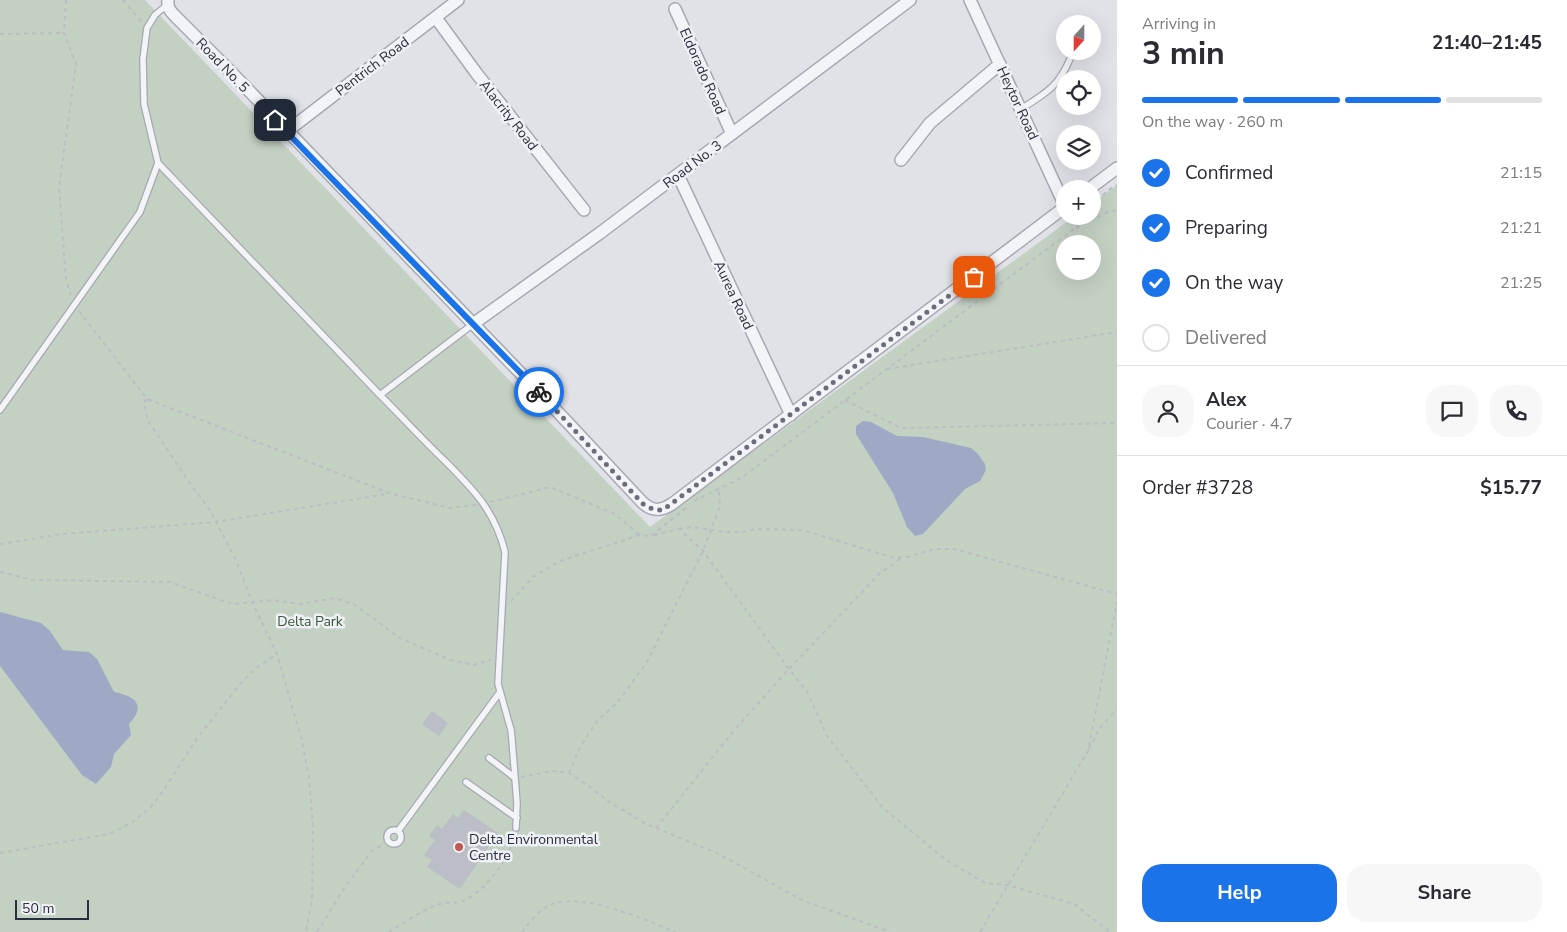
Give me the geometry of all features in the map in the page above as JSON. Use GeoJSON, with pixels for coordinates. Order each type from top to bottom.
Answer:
{"type":"FeatureCollection","features":[{"type":"Feature","properties":{"kind":"street","name":"Pentrich Road"},"geometry":{"type":"LineString","coordinates":[[286,132],[458,0]]}},
{"type":"Feature","properties":{"kind":"street","name":"Road No. 3"},"geometry":{"type":"LineString","coordinates":[[473,324],[678,175],[910,0]]}},
{"type":"Feature","properties":{"kind":"street","name":"Heytor Road"},"geometry":{"type":"LineString","coordinates":[[970,0],[1056,187]]}},
{"type":"Feature","properties":{"kind":"street","name":"Road No. 5"},"geometry":{"type":"LineString","coordinates":[[168,3],[169,10],[225,66],[286,132],[473,324],[642,502],[655,510],[663,510],[791,415]]}},
{"type":"Feature","properties":{"kind":"street","name":"Eldorado Road"},"geometry":{"type":"LineString","coordinates":[[675,9],[732,134]]}},
{"type":"Feature","properties":{"kind":"street","name":"Alacrity Road"},"geometry":{"type":"LineString","coordinates":[[436,18],[584,210]]}},
{"type":"Feature","properties":{"kind":"street"},"geometry":{"type":"LineString","coordinates":[[901,160],[930,123],[1000,64]]}},
{"type":"Feature","properties":{"kind":"street"},"geometry":{"type":"LineString","coordinates":[[1101,180],[1117,168]]}},
{"type":"Feature","properties":{"kind":"street","name":"Aurea Road"},"geometry":{"type":"LineString","coordinates":[[678,175],[791,415]]}},
{"type":"Feature","properties":{"kind":"street"},"geometry":{"type":"LineString","coordinates":[[791,415],[1056,213]]}},
{"type":"Feature","properties":{"kind":"lane"},"geometry":{"type":"LineString","coordinates":[[168,3],[155,15],[147,28],[143,59],[144,104],[158,163],[380,395],[461,476],[484,504],[500,531],[505,552],[498,684],[511,730],[515,778],[516,828]]}},
{"type":"Feature","properties":{"kind":"lane"},"geometry":{"type":"LineString","coordinates":[[1020,109],[1045,93],[1059,81],[1070,60]]}},
{"type":"Feature","properties":{"kind":"lane"},"geometry":{"type":"LineString","coordinates":[[0,410],[140,212],[158,163]]}},
{"type":"Feature","properties":{"kind":"lane"},"geometry":{"type":"LineString","coordinates":[[380,395],[473,324]]}},
{"type":"Feature","properties":{"kind":"lane"},"geometry":{"type":"LineString","coordinates":[[398,831],[500,692]]}},
{"type":"Feature","properties":{"kind":"lane"},"geometry":{"type":"LineString","coordinates":[[489,758],[515,778]]}},
{"type":"Feature","properties":{"kind":"lane"},"geometry":{"type":"LineString","coordinates":[[466,782],[517,818]]}},
{"type":"Feature","properties":{"kind":"lane"},"geometry":{"type":"LineString","coordinates":[[393,830],[398,831],[401,837],[398,842],[392,844],[388,841],[387,836],[393,830]]}},
{"type":"Feature","properties":{"kind":"path"},"geometry":{"type":"LineString","coordinates":[[66,0],[64,33],[76,64],[58,187],[66,280],[74,305],[147,399],[389,493],[450,508],[484,504],[505,497],[550,487],[614,514],[640,535]]}},
{"type":"Feature","properties":{"kind":"path"},"geometry":{"type":"LineString","coordinates":[[123,0],[147,28]]}},
{"type":"Feature","properties":{"kind":"path"},"geometry":{"type":"LineString","coordinates":[[0,34],[64,33]]}},
{"type":"Feature","properties":{"kind":"path"},"geometry":{"type":"LineString","coordinates":[[1101,197],[1117,185]]}},
{"type":"Feature","properties":{"kind":"path"},"geometry":{"type":"LineString","coordinates":[[1074,229],[1108,212],[1117,210]]}},
{"type":"Feature","properties":{"kind":"path"},"geometry":{"type":"LineString","coordinates":[[886,369],[1117,332]]}},
{"type":"Feature","properties":{"kind":"path"},"geometry":{"type":"LineString","coordinates":[[147,399],[144,403],[148,420],[208,507],[235,558],[252,602],[277,654],[301,738],[309,777],[313,827],[312,899],[306,932]]}},
{"type":"Feature","properties":{"kind":"path"},"geometry":{"type":"LineString","coordinates":[[845,400],[901,428],[1117,423]]}},
{"type":"Feature","properties":{"kind":"path"},"geometry":{"type":"LineString","coordinates":[[569,773],[580,747],[598,720],[617,703],[647,662],[703,551],[720,506],[718,489]]}},
{"type":"Feature","properties":{"kind":"path"},"geometry":{"type":"LineString","coordinates":[[0,544],[62,534],[216,522],[389,493]]}},
{"type":"Feature","properties":{"kind":"path"},"geometry":{"type":"LineString","coordinates":[[652,536],[679,528],[692,527],[710,531],[742,532],[756,529],[802,530],[895,558],[934,549],[954,550],[997,560],[1117,594]]}},
{"type":"Feature","properties":{"kind":"path"},"geometry":{"type":"LineString","coordinates":[[679,528],[703,551],[807,692],[827,736],[883,808],[946,860],[985,882],[1007,885],[1074,904],[1110,932]]}},
{"type":"Feature","properties":{"kind":"path"},"geometry":{"type":"LineString","coordinates":[[656,828],[736,728],[789,669],[879,574],[902,557]]}},
{"type":"Feature","properties":{"kind":"path"},"geometry":{"type":"LineString","coordinates":[[0,572],[33,580],[170,582],[232,604],[273,600],[300,604],[334,598],[355,605],[400,638],[450,660],[473,665],[500,657]]}},
{"type":"Feature","properties":{"kind":"path"},"geometry":{"type":"LineString","coordinates":[[1088,751],[1117,602]]}},
{"type":"Feature","properties":{"kind":"path"},"geometry":{"type":"LineString","coordinates":[[0,853],[109,834],[133,822],[150,808],[161,794],[198,738],[241,683],[256,668],[277,654]]}},
{"type":"Feature","properties":{"kind":"path"},"geometry":{"type":"LineString","coordinates":[[980,932],[1088,751],[1099,729],[1117,709]]}},
{"type":"Feature","properties":{"kind":"path"},"geometry":{"type":"LineString","coordinates":[[515,778],[552,771],[569,773],[608,801],[656,828],[719,854],[802,900],[890,932]]}},
{"type":"Feature","properties":{"kind":"path"},"geometry":{"type":"LineString","coordinates":[[388,932],[441,903],[461,902],[478,892],[505,859],[515,837],[516,828]]}},
{"type":"Feature","properties":{"kind":"path"},"geometry":{"type":"LineString","coordinates":[[317,932],[342,890],[371,852],[388,841]]}},
{"type":"Feature","properties":{"kind":"path"},"geometry":{"type":"LineString","coordinates":[[522,932],[531,920],[550,906],[570,902],[594,904],[619,910],[676,932]]}},
{"type":"Feature","properties":{"kind":"path"},"geometry":{"type":"LineString","coordinates":[[526,932],[527,926]]}},
{"type":"Feature","properties":{"kind":"green space","name":"Delta Park"},"geometry":{"type":"Polygon","coordinates":[[[0,0],[145,0],[650,527],[1063,225],[1101,225],[1101,197],[1117,185],[1117,932],[0,932],[0,0]]]}},
{"type":"Feature","properties":{"kind":"water"},"geometry":{"type":"Polygon","coordinates":[[[863,421],[871,422],[897,436],[923,437],[971,448],[985,464],[986,470],[980,481],[965,489],[923,534],[915,536],[907,527],[893,493],[856,434],[856,426],[863,421]]]}},
{"type":"Feature","properties":{"kind":"water"},"geometry":{"type":"Polygon","coordinates":[[[0,612],[41,623],[50,631],[63,650],[89,652],[97,659],[114,692],[128,696],[136,702],[137,712],[129,724],[131,735],[114,754],[111,767],[96,784],[82,775],[0,666],[0,612]]]}},
{"type":"Feature","properties":{"kind":"building"},"geometry":{"type":"Polygon","coordinates":[[[432,711],[448,723],[439,736],[422,724],[432,711]]]}},
{"type":"Feature","properties":{"kind":"building","name":"Delta Environmental Centre"},"geometry":{"type":"Polygon","coordinates":[[[464,810],[498,833],[460,889],[427,867],[432,860],[424,855],[435,840],[429,836],[437,825],[442,829],[453,814],[458,818],[464,810]]]}},
{"type":"Feature","properties":{"kind":"way so far"},"geometry":{"type":"LineString","coordinates":[[539,392],[644,505],[655,510],[663,510],[974,277]]}},
{"type":"Feature","properties":{"kind":"place","name":"Delta Environmental Centre"},"geometry":{"type":"Point","coordinates":[459,847]}},
{"type":"Feature","properties":{"kind":"route"},"geometry":{"type":"LineString","coordinates":[[275,120],[539,392]]}}]}
